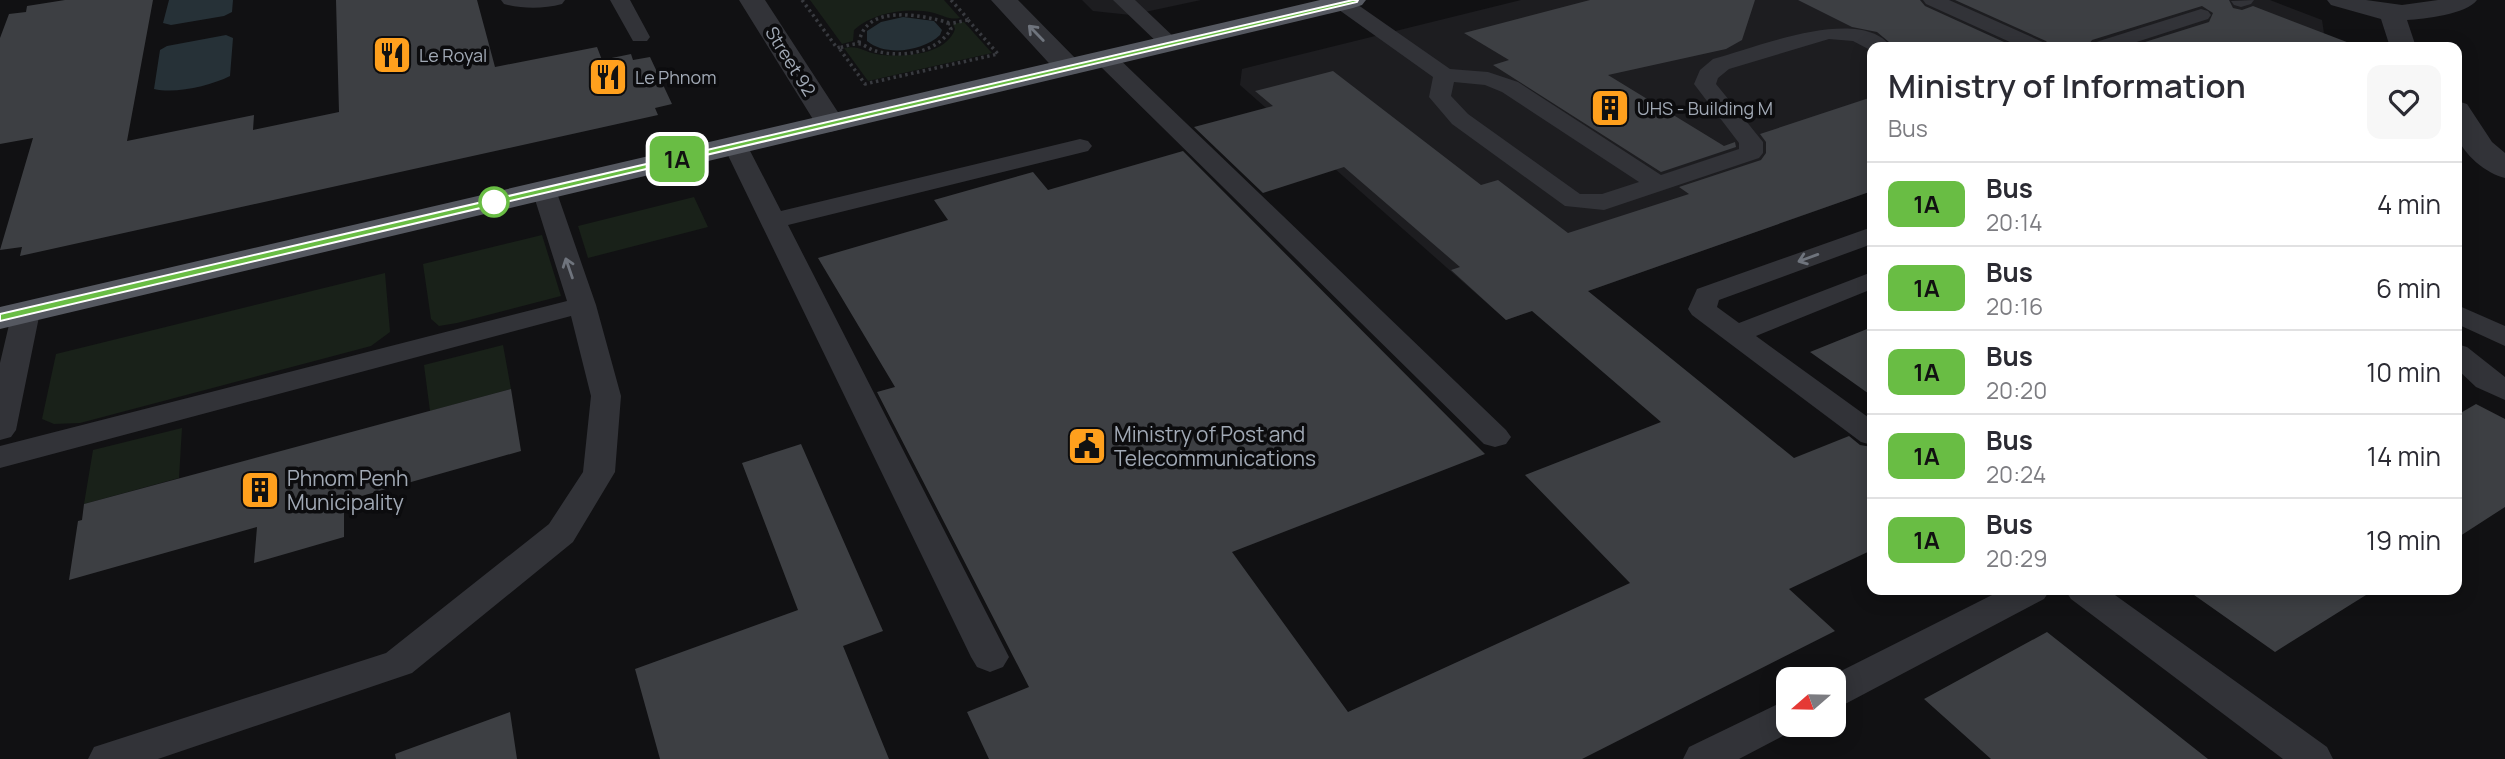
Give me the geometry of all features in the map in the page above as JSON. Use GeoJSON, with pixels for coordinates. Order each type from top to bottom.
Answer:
{"type":"FeatureCollection","features":[{"type":"Feature","properties":{"kind":"highway"},"geometry":{"type":"LineString","coordinates":[[13,315],[1348,1]]}},
{"type":"Feature","properties":{"kind":"street","name":"Street 92"},"geometry":{"type":"LineString","coordinates":[[752,0],[830,123]]}},
{"type":"Feature","properties":{"kind":"street"},"geometry":{"type":"LineString","coordinates":[[1004,0],[1068,67]]}},
{"type":"Feature","properties":{"kind":"street"},"geometry":{"type":"LineString","coordinates":[[2340,0],[2392,13],[2432,12],[2464,0]]}},
{"type":"Feature","properties":{"kind":"street"},"geometry":{"type":"LineString","coordinates":[[2392,13],[2401,42]]}},
{"type":"Feature","properties":{"kind":"street"},"geometry":{"type":"LineString","coordinates":[[2462,113],[2505,134]]}},
{"type":"Feature","properties":{"kind":"street"},"geometry":{"type":"LineString","coordinates":[[2462,118],[2480,148],[2505,169]]}},
{"type":"Feature","properties":{"kind":"lane"},"geometry":{"type":"LineString","coordinates":[[511,0],[555,0]]}},
{"type":"Feature","properties":{"kind":"lane"},"geometry":{"type":"LineString","coordinates":[[620,0],[640,37]]}},
{"type":"Feature","properties":{"kind":"lane"},"geometry":{"type":"LineString","coordinates":[[1123,0],[1170,43]]}},
{"type":"Feature","properties":{"kind":"lane"},"geometry":{"type":"LineString","coordinates":[[1933,0],[2027,42]]}},
{"type":"Feature","properties":{"kind":"lane"},"geometry":{"type":"LineString","coordinates":[[1348,1],[1444,75],[1488,79],[1510,87],[1658,184]]}},
{"type":"Feature","properties":{"kind":"lane"},"geometry":{"type":"LineString","coordinates":[[2116,42],[2201,15]]}},
{"type":"Feature","properties":{"kind":"lane"},"geometry":{"type":"LineString","coordinates":[[1444,75],[1440,97],[1460,119],[1574,201],[1604,202],[1751,153],[1751,142],[1705,84],[1708,75],[1721,64],[1828,33],[1857,35],[1871,42]]}},
{"type":"Feature","properties":{"kind":"lane"},"geometry":{"type":"LineString","coordinates":[[1105,58],[1495,437]]}},
{"type":"Feature","properties":{"kind":"lane"},"geometry":{"type":"LineString","coordinates":[[735,145],[990,657]]}},
{"type":"Feature","properties":{"kind":"lane"},"geometry":{"type":"LineString","coordinates":[[773,221],[1080,146]]}},
{"type":"Feature","properties":{"kind":"lane"},"geometry":{"type":"LineString","coordinates":[[108,759],[399,663],[561,533],[599,472],[606,396],[582,305],[544,190]]}},
{"type":"Feature","properties":{"kind":"lane"},"geometry":{"type":"LineString","coordinates":[[1867,237],[1707,295],[1702,309],[1867,431]]}},
{"type":"Feature","properties":{"kind":"lane"},"geometry":{"type":"LineString","coordinates":[[1735,334],[1867,282]]}},
{"type":"Feature","properties":{"kind":"lane"},"geometry":{"type":"LineString","coordinates":[[0,457],[582,305]]}},
{"type":"Feature","properties":{"kind":"lane"},"geometry":{"type":"LineString","coordinates":[[0,430],[13,315]]}},
{"type":"Feature","properties":{"kind":"lane"},"geometry":{"type":"LineString","coordinates":[[2462,316],[2505,337]]}},
{"type":"Feature","properties":{"kind":"lane"},"geometry":{"type":"LineString","coordinates":[[2462,357],[2487,380],[2505,390]]}},
{"type":"Feature","properties":{"kind":"lane"},"geometry":{"type":"LineString","coordinates":[[1846,686],[2022,595]]}},
{"type":"Feature","properties":{"kind":"lane"},"geometry":{"type":"LineString","coordinates":[[2090,595],[2313,759]]}},
{"type":"Feature","properties":{"kind":"lane"},"geometry":{"type":"LineString","coordinates":[[1703,759],[1776,721]]}},
{"type":"Feature","properties":{"kind":"path"},"geometry":{"type":"LineString","coordinates":[[802,0],[836,48],[860,43],[858,36],[861,30],[890,16],[918,14],[939,19],[946,24],[969,19],[951,0]]}},
{"type":"Feature","properties":{"kind":"path"},"geometry":{"type":"LineString","coordinates":[[968,20],[998,54],[865,84],[839,48],[859,44],[875,51],[889,53],[918,51],[942,41],[951,29],[948,24],[968,20]]}},
{"type":"Feature","properties":{"kind":"shaded area"},"geometry":{"type":"Polygon","coordinates":[[[169,0],[233,0],[232,12],[224,16],[171,25],[163,23],[169,0]]]}},
{"type":"Feature","properties":{"kind":"shaded area"},"geometry":{"type":"Polygon","coordinates":[[[810,0],[944,0],[960,18],[924,11],[892,12],[862,24],[854,30],[853,41],[842,44],[810,0]]]}},
{"type":"Feature","properties":{"kind":"shaded area"},"geometry":{"type":"Polygon","coordinates":[[[1082,0],[1201,0],[1131,15],[1093,11],[1082,0]]]}},
{"type":"Feature","properties":{"kind":"shaded area"},"geometry":{"type":"Polygon","coordinates":[[[1521,0],[2270,0],[2322,20],[2324,33],[2298,42],[1867,42],[1867,193],[1506,320],[1240,85],[1242,69],[1521,0]]]}},
{"type":"Feature","properties":{"kind":"shaded area"},"geometry":{"type":"Polygon","coordinates":[[[903,17],[934,21],[942,30],[940,35],[924,45],[904,50],[884,49],[867,41],[867,31],[881,22],[903,17]]]}},
{"type":"Feature","properties":{"kind":"shaded area"},"geometry":{"type":"Polygon","coordinates":[[[964,22],[992,53],[868,81],[844,48],[857,48],[886,55],[921,53],[942,45],[955,29],[953,24],[964,22]]]}},
{"type":"Feature","properties":{"kind":"shaded area"},"geometry":{"type":"Polygon","coordinates":[[[226,35],[233,38],[230,76],[193,88],[154,89],[160,50],[167,46],[226,35]]]}},
{"type":"Feature","properties":{"kind":"shaded area"},"geometry":{"type":"Polygon","coordinates":[[[694,197],[708,227],[588,258],[578,226],[694,197]]]}},
{"type":"Feature","properties":{"kind":"shaded area"},"geometry":{"type":"Polygon","coordinates":[[[542,235],[561,296],[457,323],[439,326],[431,319],[423,264],[542,235]]]}},
{"type":"Feature","properties":{"kind":"shaded area"},"geometry":{"type":"Polygon","coordinates":[[[385,273],[390,332],[371,346],[80,423],[54,424],[42,419],[56,354],[385,273]]]}},
{"type":"Feature","properties":{"kind":"shaded area"},"geometry":{"type":"Polygon","coordinates":[[[503,345],[511,389],[430,411],[424,365],[503,345]]]}},
{"type":"Feature","properties":{"kind":"shaded area"},"geometry":{"type":"Polygon","coordinates":[[[182,428],[179,478],[84,504],[93,450],[182,428]]]}},
{"type":"Feature","properties":{"kind":"building"},"geometry":{"type":"Polygon","coordinates":[[[65,0],[153,0],[127,141],[254,115],[253,130],[339,112],[336,0],[477,0],[495,67],[597,47],[602,60],[631,54],[633,60],[650,57],[672,104],[655,108],[658,115],[20,256],[22,247],[0,250],[33,138],[0,144],[0,38],[9,14],[26,12],[27,6],[65,0]]]}},
{"type":"Feature","properties":{"kind":"building","name":"UHS - Building M"},"geometry":{"type":"Polygon","coordinates":[[[1590,0],[1755,0],[1742,40],[1726,49],[1608,75],[1724,146],[1735,142],[1736,147],[1661,172],[1493,65],[1509,60],[1464,33],[1590,0]]]}},
{"type":"Feature","properties":{"kind":"building"},"geometry":{"type":"Polygon","coordinates":[[[1798,0],[1920,0],[1925,6],[2004,42],[1889,42],[1877,32],[1852,27],[1798,0]]]}},
{"type":"Feature","properties":{"kind":"building"},"geometry":{"type":"Polygon","coordinates":[[[1955,0],[2229,0],[2233,8],[2242,10],[2253,6],[2347,42],[2145,42],[2209,22],[2213,13],[2202,6],[2091,42],[2046,41],[1955,0]]]}},
{"type":"Feature","properties":{"kind":"building"},"geometry":{"type":"Polygon","coordinates":[[[1333,71],[1481,185],[1498,180],[1568,233],[1689,194],[1679,187],[1761,160],[1766,153],[1766,142],[1760,134],[1867,99],[1867,193],[1588,291],[1794,458],[1849,436],[1860,445],[1867,446],[1867,552],[1789,589],[1835,631],[1582,759],[989,759],[967,712],[1029,687],[877,392],[895,387],[818,258],[948,220],[934,200],[1033,172],[1048,190],[1183,151],[1485,454],[1232,552],[1348,712],[1630,583],[1525,475],[1661,422],[1532,311],[1506,320],[1451,270],[1460,267],[1344,167],[1263,193],[1194,127],[1273,106],[1255,91],[1333,71]]]}},
{"type":"Feature","properties":{"kind":"building"},"geometry":{"type":"Polygon","coordinates":[[[1867,329],[1867,392],[1810,352],[1867,329]]]}},
{"type":"Feature","properties":{"kind":"building","name":"Phnom Penh Municipality"},"geometry":{"type":"Polygon","coordinates":[[[511,389],[521,451],[344,501],[344,537],[254,563],[257,527],[69,580],[78,521],[82,520],[84,504],[511,389]]]}},
{"type":"Feature","properties":{"kind":"building"},"geometry":{"type":"Polygon","coordinates":[[[2476,404],[2505,419],[2505,507],[2462,535],[2462,412],[2476,404]]]}},
{"type":"Feature","properties":{"kind":"building"},"geometry":{"type":"Polygon","coordinates":[[[801,444],[883,631],[843,646],[889,759],[660,759],[635,669],[798,610],[742,463],[801,444]]]}},
{"type":"Feature","properties":{"kind":"building"},"geometry":{"type":"Polygon","coordinates":[[[2194,595],[2366,595],[2275,652],[2194,595]]]}},
{"type":"Feature","properties":{"kind":"building"},"geometry":{"type":"Polygon","coordinates":[[[2047,632],[2208,759],[1991,759],[1924,699],[2047,632]]]}},
{"type":"Feature","properties":{"kind":"building"},"geometry":{"type":"Polygon","coordinates":[[[510,712],[517,759],[396,759],[395,754],[510,712]]]}},
{"type":"Feature","properties":{"kind":"bus line","name":"1A"},"geometry":{"type":"LineString","coordinates":[[0,318],[1353,0]]}},
{"type":"Feature","properties":{"kind":"place","name":"Le Royal"},"geometry":{"type":"Point","coordinates":[392,55]}},
{"type":"Feature","properties":{"kind":"place","name":"Le Phnom"},"geometry":{"type":"Point","coordinates":[608,77]}},
{"type":"Feature","properties":{"kind":"place","name":"UHS - Building M"},"geometry":{"type":"Point","coordinates":[1610,108]}},
{"type":"Feature","properties":{"kind":"place","name":"Ministry of Post and Telecommunications"},"geometry":{"type":"Point","coordinates":[1087,446]}},
{"type":"Feature","properties":{"kind":"place","name":"Phnom Penh Municipality"},"geometry":{"type":"Point","coordinates":[260,490]}}]}
